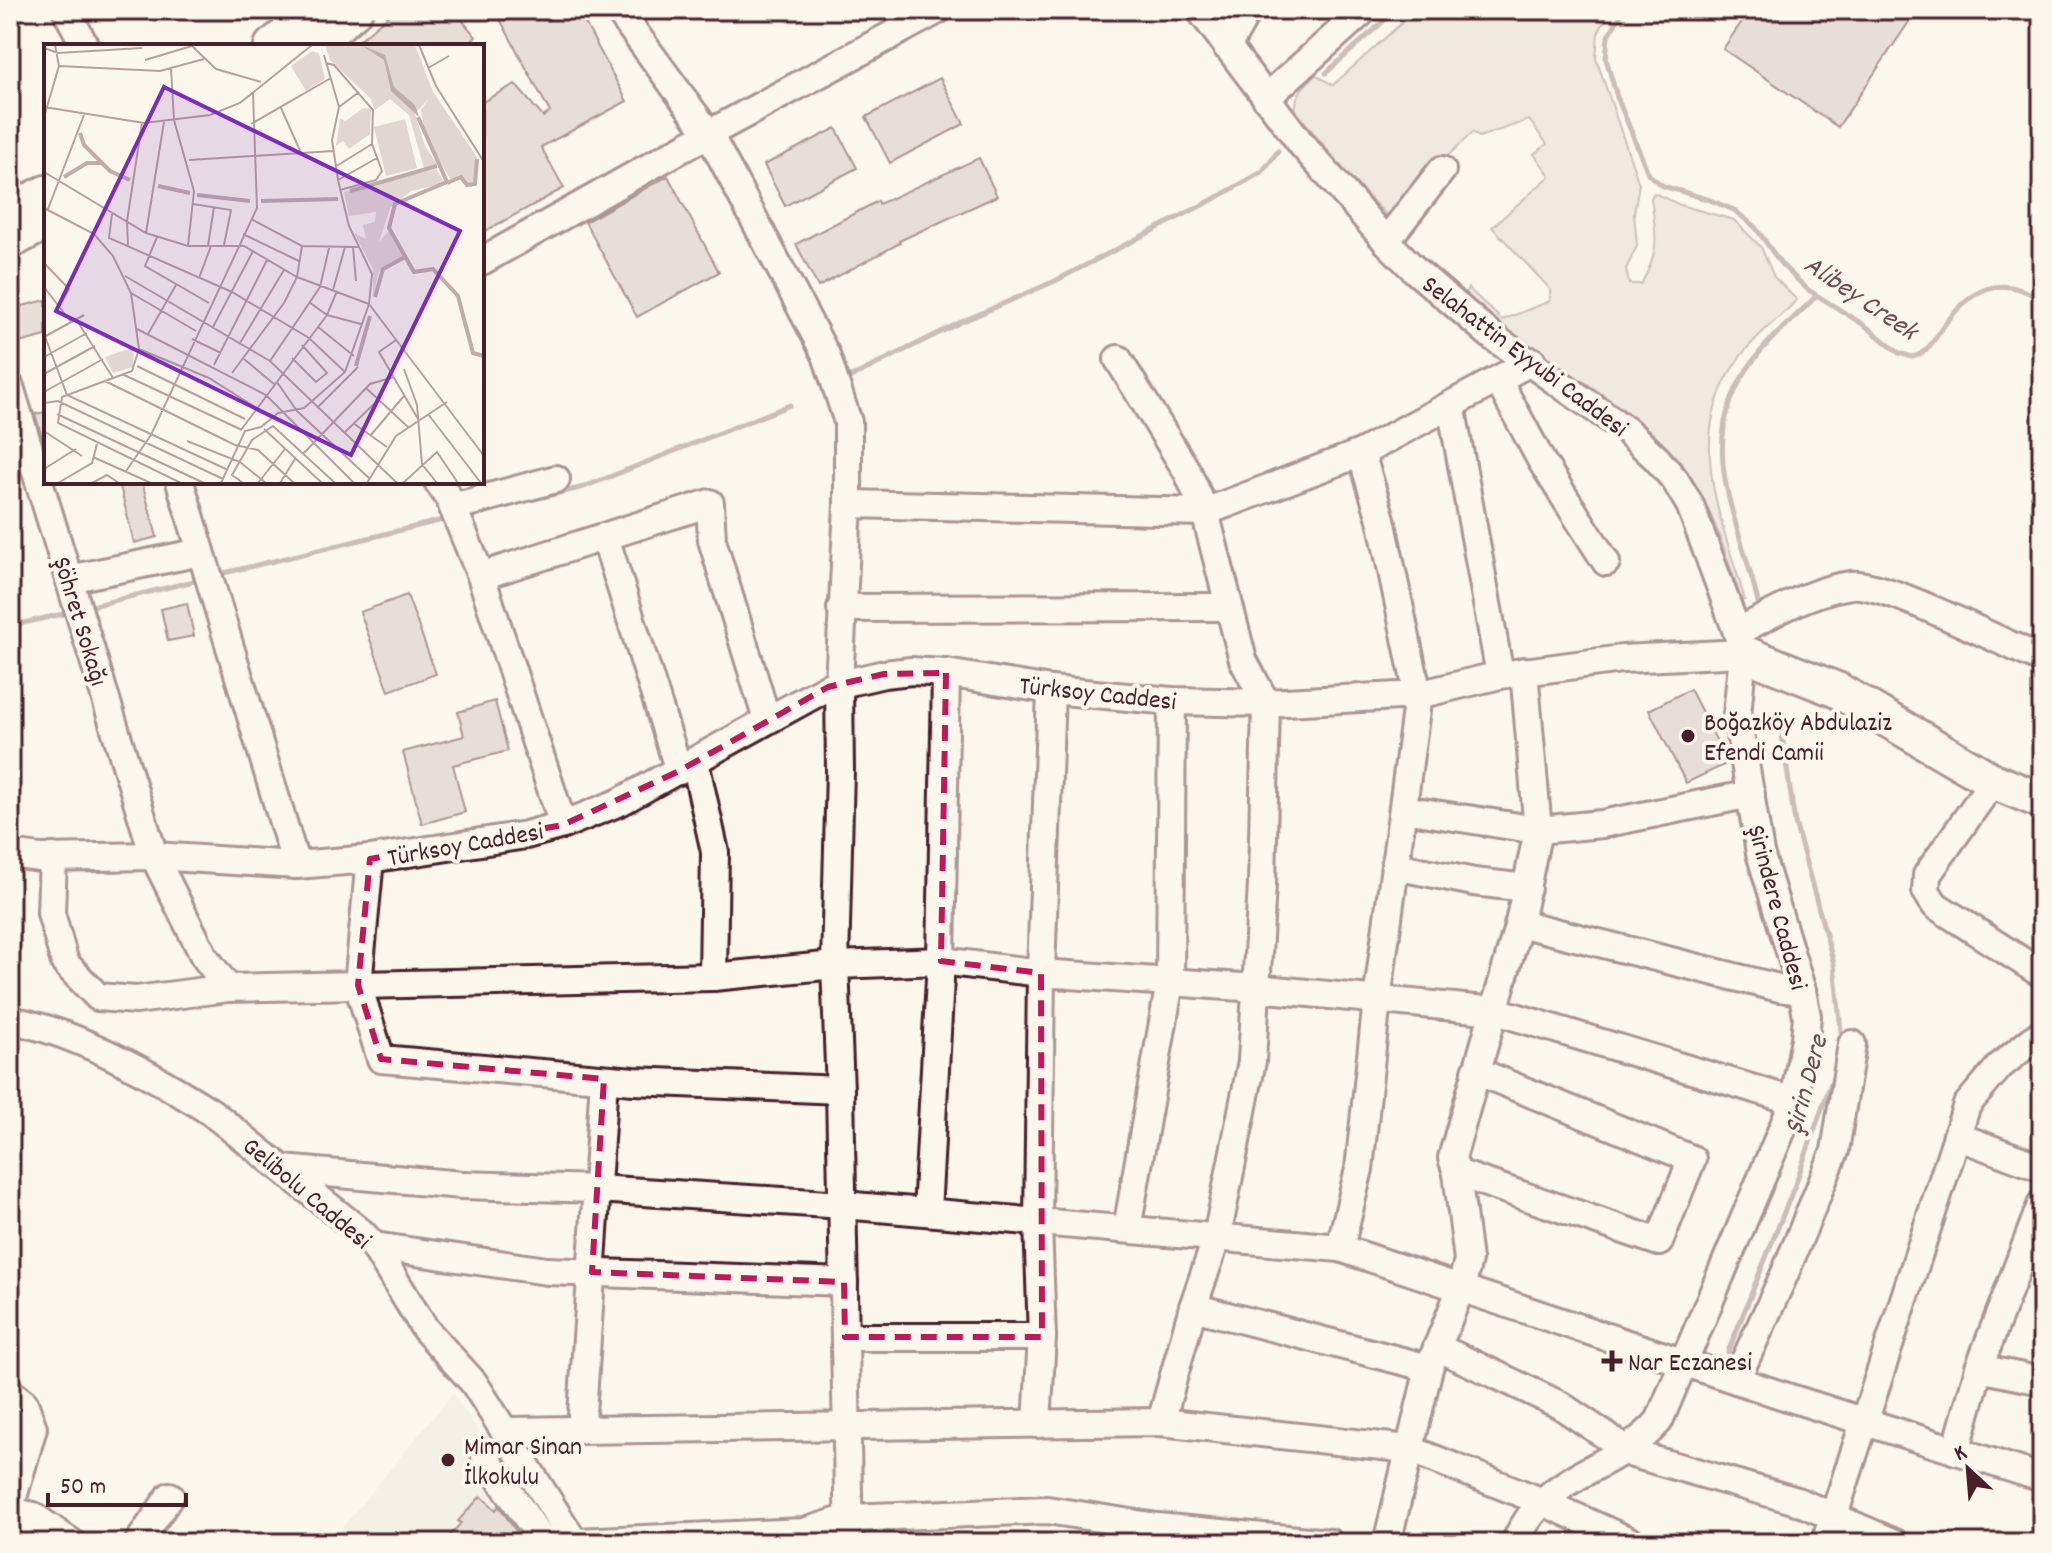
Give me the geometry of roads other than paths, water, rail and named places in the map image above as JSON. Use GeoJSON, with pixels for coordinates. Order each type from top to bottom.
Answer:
{"type":"FeatureCollection","features":[{"type":"Feature","properties":{"kind":"main road"},"geometry":{"type":"LineString","coordinates":[[275,44],[318,10]]}},
{"type":"Feature","properties":{"kind":"main road"},"geometry":{"type":"LineString","coordinates":[[314,44],[355,10]]}},
{"type":"Feature","properties":{"kind":"main road"},"geometry":{"type":"LineString","coordinates":[[10,211],[44,194]]}},
{"type":"Feature","properties":{"kind":"main road"},"geometry":{"type":"LineString","coordinates":[[10,241],[44,223]]}},
{"type":"Feature","properties":{"kind":"main road","name":"Türksoy Caddesi"},"geometry":{"type":"LineString","coordinates":[[1740,643],[1837,690],[1993,781],[2042,801]]}},
{"type":"Feature","properties":{"kind":"street"},"geometry":{"type":"LineString","coordinates":[[66,10],[84,44]]}},
{"type":"Feature","properties":{"kind":"street"},"geometry":{"type":"LineString","coordinates":[[618,10],[709,134],[826,355],[848,422],[848,504],[839,684],[835,965],[849,1530]]}},
{"type":"Feature","properties":{"kind":"street"},"geometry":{"type":"LineString","coordinates":[[484,260],[938,10]]}},
{"type":"Feature","properties":{"kind":"street","name":"Selahattin Eyyubi Caddesi"},"geometry":{"type":"LineString","coordinates":[[1200,10],[1303,146],[1416,271],[1493,337],[1532,361],[1627,431],[1675,480],[1690,505],[1740,643]]}},
{"type":"Feature","properties":{"kind":"street"},"geometry":{"type":"LineString","coordinates":[[1227,47],[1248,10]]}},
{"type":"Feature","properties":{"kind":"street"},"geometry":{"type":"LineString","coordinates":[[1266,98],[1364,10]]}},
{"type":"Feature","properties":{"kind":"street"},"geometry":{"type":"LineString","coordinates":[[1386,241],[1442,170]]}},
{"type":"Feature","properties":{"kind":"street"},"geometry":{"type":"LineString","coordinates":[[1118,359],[1188,473],[1205,512],[1243,660],[1266,703],[1262,884],[1252,1061],[1217,1237],[1193,1307],[1161,1422]]}},
{"type":"Feature","properties":{"kind":"street"},"geometry":{"type":"LineString","coordinates":[[848,504],[1205,512],[1361,453],[1532,361]]}},
{"type":"Feature","properties":{"kind":"street"},"geometry":{"type":"LineString","coordinates":[[1498,380],[1542,462],[1606,562]]}},
{"type":"Feature","properties":{"kind":"street","name":"Şöhret Sokağı"},"geometry":{"type":"LineString","coordinates":[[10,387],[154,856],[204,956],[228,988]]}},
{"type":"Feature","properties":{"kind":"street"},"geometry":{"type":"LineString","coordinates":[[1387,1543],[1433,1358],[1461,1288],[1468,1260],[1457,1173],[1452,1158],[1496,1011],[1519,923],[1538,830],[1512,673],[1451,405]]}},
{"type":"Feature","properties":{"kind":"street"},"geometry":{"type":"LineString","coordinates":[[1340,1248],[1359,1169],[1377,1000],[1418,695],[1381,519],[1361,453]]}},
{"type":"Feature","properties":{"kind":"street"},"geometry":{"type":"LineString","coordinates":[[453,507],[556,479]]}},
{"type":"Feature","properties":{"kind":"street"},"geometry":{"type":"LineString","coordinates":[[181,484],[296,865]]}},
{"type":"Feature","properties":{"kind":"street"},"geometry":{"type":"LineString","coordinates":[[439,484],[453,507],[481,576],[563,825]]}},
{"type":"Feature","properties":{"kind":"street"},"geometry":{"type":"LineString","coordinates":[[481,576],[710,503],[712,540],[767,720]]}},
{"type":"Feature","properties":{"kind":"street"},"geometry":{"type":"LineString","coordinates":[[605,537],[715,852],[713,977]]}},
{"type":"Feature","properties":{"kind":"street"},"geometry":{"type":"LineString","coordinates":[[69,579],[201,552]]}},
{"type":"Feature","properties":{"kind":"street"},"geometry":{"type":"LineString","coordinates":[[1740,643],[1809,597],[1855,584],[1909,601],[2042,659]]}},
{"type":"Feature","properties":{"kind":"street"},"geometry":{"type":"LineString","coordinates":[[841,608],[1228,607]]}},
{"type":"Feature","properties":{"kind":"street","name":"Türksoy Caddesi"},"geometry":{"type":"LineString","coordinates":[[10,854],[53,857],[154,856],[296,865],[370,859],[526,835],[563,825],[620,802],[828,687],[884,674],[911,671],[946,673],[1051,690],[1172,701],[1266,703],[1418,695],[1512,673],[1740,643]]}},
{"type":"Feature","properties":{"kind":"street","name":"Şirindere Caddesi"},"geometry":{"type":"LineString","coordinates":[[1515,1543],[1530,1515],[1560,1486],[1650,1431],[1659,1421],[1794,1101],[1807,1016],[1760,853],[1737,715],[1740,643]]}},
{"type":"Feature","properties":{"kind":"street"},"geometry":{"type":"LineString","coordinates":[[927,1212],[941,961],[946,673]]}},
{"type":"Feature","properties":{"kind":"street"},"geometry":{"type":"LineString","coordinates":[[1037,1424],[1042,1337],[1038,1222],[1041,973],[1051,690]]}},
{"type":"Feature","properties":{"kind":"street"},"geometry":{"type":"LineString","coordinates":[[1127,1229],[1170,982],[1172,701]]}},
{"type":"Feature","properties":{"kind":"street"},"geometry":{"type":"LineString","coordinates":[[1993,781],[1927,875],[1926,891],[1935,905],[2042,974]]}},
{"type":"Feature","properties":{"kind":"street"},"geometry":{"type":"LineString","coordinates":[[1403,809],[1538,830],[1602,824],[1751,794]]}},
{"type":"Feature","properties":{"kind":"street"},"geometry":{"type":"LineString","coordinates":[[53,857],[51,913],[65,963],[98,997],[136,1000],[228,988],[713,977],[835,965],[941,961],[1041,973],[1256,988],[1496,1011],[1794,1101]]}},
{"type":"Feature","properties":{"kind":"street"},"geometry":{"type":"LineString","coordinates":[[370,859],[358,985],[381,1059],[604,1079],[840,1090]]}},
{"type":"Feature","properties":{"kind":"street"},"geometry":{"type":"LineString","coordinates":[[1395,866],[1474,882],[1527,888]]}},
{"type":"Feature","properties":{"kind":"street"},"geometry":{"type":"LineString","coordinates":[[1519,923],[1779,988],[1802,991]]}},
{"type":"Feature","properties":{"kind":"street","name":"Gelibolu Caddesi"},"geometry":{"type":"LineString","coordinates":[[10,1020],[53,1032],[172,1087],[211,1112],[362,1233],[374,1246],[425,1329],[474,1383],[575,1542]]}},
{"type":"Feature","properties":{"kind":"street"},"geometry":{"type":"LineString","coordinates":[[1825,1543],[1967,1105],[2000,1066],[2042,1032]]}},
{"type":"Feature","properties":{"kind":"street"},"geometry":{"type":"LineString","coordinates":[[1736,1380],[1785,1273],[1835,1151],[1852,1044]]}},
{"type":"Feature","properties":{"kind":"street"},"geometry":{"type":"LineString","coordinates":[[1457,1173],[1659,1242],[1692,1159],[1476,1071]]}},
{"type":"Feature","properties":{"kind":"street"},"geometry":{"type":"LineString","coordinates":[[581,1430],[604,1079]]}},
{"type":"Feature","properties":{"kind":"street"},"geometry":{"type":"LineString","coordinates":[[1957,1136],[2042,1168]]}},
{"type":"Feature","properties":{"kind":"street"},"geometry":{"type":"LineString","coordinates":[[283,1169],[462,1185],[597,1189],[843,1205],[1340,1248],[2042,1478]]}},
{"type":"Feature","properties":{"kind":"street"},"geometry":{"type":"LineString","coordinates":[[1956,1451],[1979,1368],[2042,1203]]}},
{"type":"Feature","properties":{"kind":"street"},"geometry":{"type":"LineString","coordinates":[[374,1246],[547,1271],[844,1282]]}},
{"type":"Feature","properties":{"kind":"street"},"geometry":{"type":"LineString","coordinates":[[1193,1307],[1433,1358],[1560,1405],[1633,1454],[1797,1501],[1895,1543]]}},
{"type":"Feature","properties":{"kind":"street"},"geometry":{"type":"LineString","coordinates":[[845,1337],[1042,1337]]}},
{"type":"Feature","properties":{"kind":"street"},"geometry":{"type":"LineString","coordinates":[[1979,1368],[2042,1381]]}},
{"type":"Feature","properties":{"kind":"street"},"geometry":{"type":"LineString","coordinates":[[10,1392],[24,1403],[33,1428],[13,1543]]}},
{"type":"Feature","properties":{"kind":"street"},"geometry":{"type":"LineString","coordinates":[[506,1431],[1161,1422],[1409,1449],[1543,1502],[1634,1543]]}},
{"type":"Feature","properties":{"kind":"street"},"geometry":{"type":"LineString","coordinates":[[485,1457],[540,1537],[553,1543],[849,1530],[1047,1510],[1157,1527],[1330,1543]]}},
{"type":"Feature","properties":{"kind":"street"},"geometry":{"type":"LineString","coordinates":[[140,1542],[170,1496]]}},
{"type":"Feature","properties":{"kind":"street"},"geometry":{"type":"LineString","coordinates":[[18,1512],[72,1543]]}},
{"type":"Feature","properties":{"kind":"waterway"},"geometry":{"type":"LineString","coordinates":[[1326,73],[1396,10]]}},
{"type":"Feature","properties":{"kind":"waterway","name":"Alibey Creek"},"geometry":{"type":"LineString","coordinates":[[1624,10],[1608,36],[1606,59],[1617,97],[1649,175],[1663,186],[1734,210],[1755,227],[1782,265],[1807,289],[1867,327],[1899,353],[1912,357],[1922,353],[1953,314],[1986,289],[2012,287],[2042,300]]}},
{"type":"Feature","properties":{"kind":"waterway"},"geometry":{"type":"LineString","coordinates":[[847,379],[959,323],[1055,281],[1216,198],[1262,172],[1278,151]]}},
{"type":"Feature","properties":{"kind":"waterway","name":"Şirin Dere"},"geometry":{"type":"LineString","coordinates":[[1758,602],[1725,478],[1722,448],[1726,418],[1736,388],[1756,357],[1816,296]]}},
{"type":"Feature","properties":{"kind":"waterway"},"geometry":{"type":"LineString","coordinates":[[522,502],[584,487],[790,405]]}},
{"type":"Feature","properties":{"kind":"waterway"},"geometry":{"type":"LineString","coordinates":[[224,573],[447,519]]}},
{"type":"Feature","properties":{"kind":"waterway"},"geometry":{"type":"LineString","coordinates":[[92,606],[194,581]]}},
{"type":"Feature","properties":{"kind":"waterway"},"geometry":{"type":"LineString","coordinates":[[10,626],[63,614]]}},
{"type":"Feature","properties":{"kind":"waterway","name":"Şirin Dere"},"geometry":{"type":"LineString","coordinates":[[1780,721],[1795,823],[1834,964],[1842,1040]]}},
{"type":"Feature","properties":{"kind":"waterway","name":"Şirin Dere"},"geometry":{"type":"LineString","coordinates":[[1728,1352],[1795,1185],[1837,1066]]}},
{"type":"Feature","properties":{"kind":"place","name":"Boğazköy Abdulaziz Efendi Camii"},"geometry":{"type":"Point","coordinates":[1688,736]}},
{"type":"Feature","properties":{"kind":"place","name":"Nar Eczanesi"},"geometry":{"type":"Point","coordinates":[1612,1361]}},
{"type":"Feature","properties":{"kind":"place","name":"Mimar Sinan İlkokulu"},"geometry":{"type":"Point","coordinates":[448,1460]}}]}
